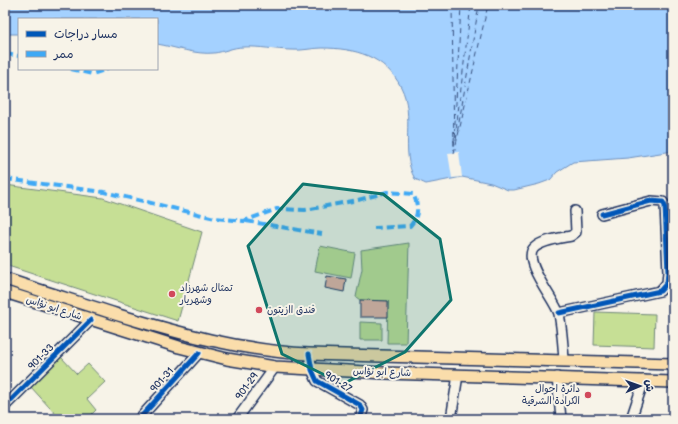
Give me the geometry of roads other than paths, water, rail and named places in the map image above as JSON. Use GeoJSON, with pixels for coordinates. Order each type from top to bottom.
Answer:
{"type":"FeatureCollection","features":[{"type":"Feature","properties":{"kind":"main road","name":"شارع ابو نؤاس"},"geometry":{"type":"LineString","coordinates":[[5,279],[181,333],[250,348],[309,354],[673,364]]}},
{"type":"Feature","properties":{"kind":"main road","name":"شارع ابو نؤاس"},"geometry":{"type":"LineString","coordinates":[[5,292],[199,353],[275,367],[312,370],[673,382]]}},
{"type":"Feature","properties":{"kind":"street"},"geometry":{"type":"LineString","coordinates":[[559,313],[660,291],[667,283],[668,272],[665,206],[663,202],[651,201],[602,214]]}},
{"type":"Feature","properties":{"kind":"street"},"geometry":{"type":"LineString","coordinates":[[564,360],[559,313],[532,264],[532,252],[534,248],[540,244],[571,236],[576,232],[575,211]]}},
{"type":"Feature","properties":{"kind":"street","name":"901-33"},"geometry":{"type":"LineString","coordinates":[[5,406],[91,320]]}},
{"type":"Feature","properties":{"kind":"street","name":"901-31"},"geometry":{"type":"LineString","coordinates":[[139,419],[199,353]]}},
{"type":"Feature","properties":{"kind":"street","name":"901-27"},"geometry":{"type":"LineString","coordinates":[[309,354],[312,370],[317,381],[360,405],[363,410],[360,419]]}},
{"type":"Feature","properties":{"kind":"street","name":"901-29"},"geometry":{"type":"LineString","coordinates":[[237,419],[275,367]]}},
{"type":"Feature","properties":{"kind":"street"},"geometry":{"type":"LineString","coordinates":[[451,419],[458,374]]}},
{"type":"Feature","properties":{"kind":"street"},"geometry":{"type":"LineString","coordinates":[[557,378],[561,419]]}},
{"type":"Feature","properties":{"kind":"street"},"geometry":{"type":"LineString","coordinates":[[631,419],[644,380]]}},
{"type":"Feature","properties":{"kind":"water"},"geometry":{"type":"Polygon","coordinates":[[[5,5],[673,5],[673,151],[628,158],[573,162],[557,172],[550,180],[514,190],[508,190],[491,183],[462,177],[426,184],[415,179],[410,168],[407,145],[407,110],[401,87],[387,68],[378,61],[357,52],[334,48],[296,50],[243,47],[214,53],[193,52],[158,44],[158,18],[18,18],[18,34],[5,34],[5,5]]]}},
{"type":"Feature","properties":{"kind":"place","name":"تمثال شهرزاد وشهريار"},"geometry":{"type":"Point","coordinates":[172,294]}},
{"type":"Feature","properties":{"kind":"place","name":"فندق اازيتون"},"geometry":{"type":"Point","coordinates":[259,310]}},
{"type":"Feature","properties":{"kind":"place","name":"دائرة احوال الكرادة الشرقية"},"geometry":{"type":"Point","coordinates":[588,395]}}]}
